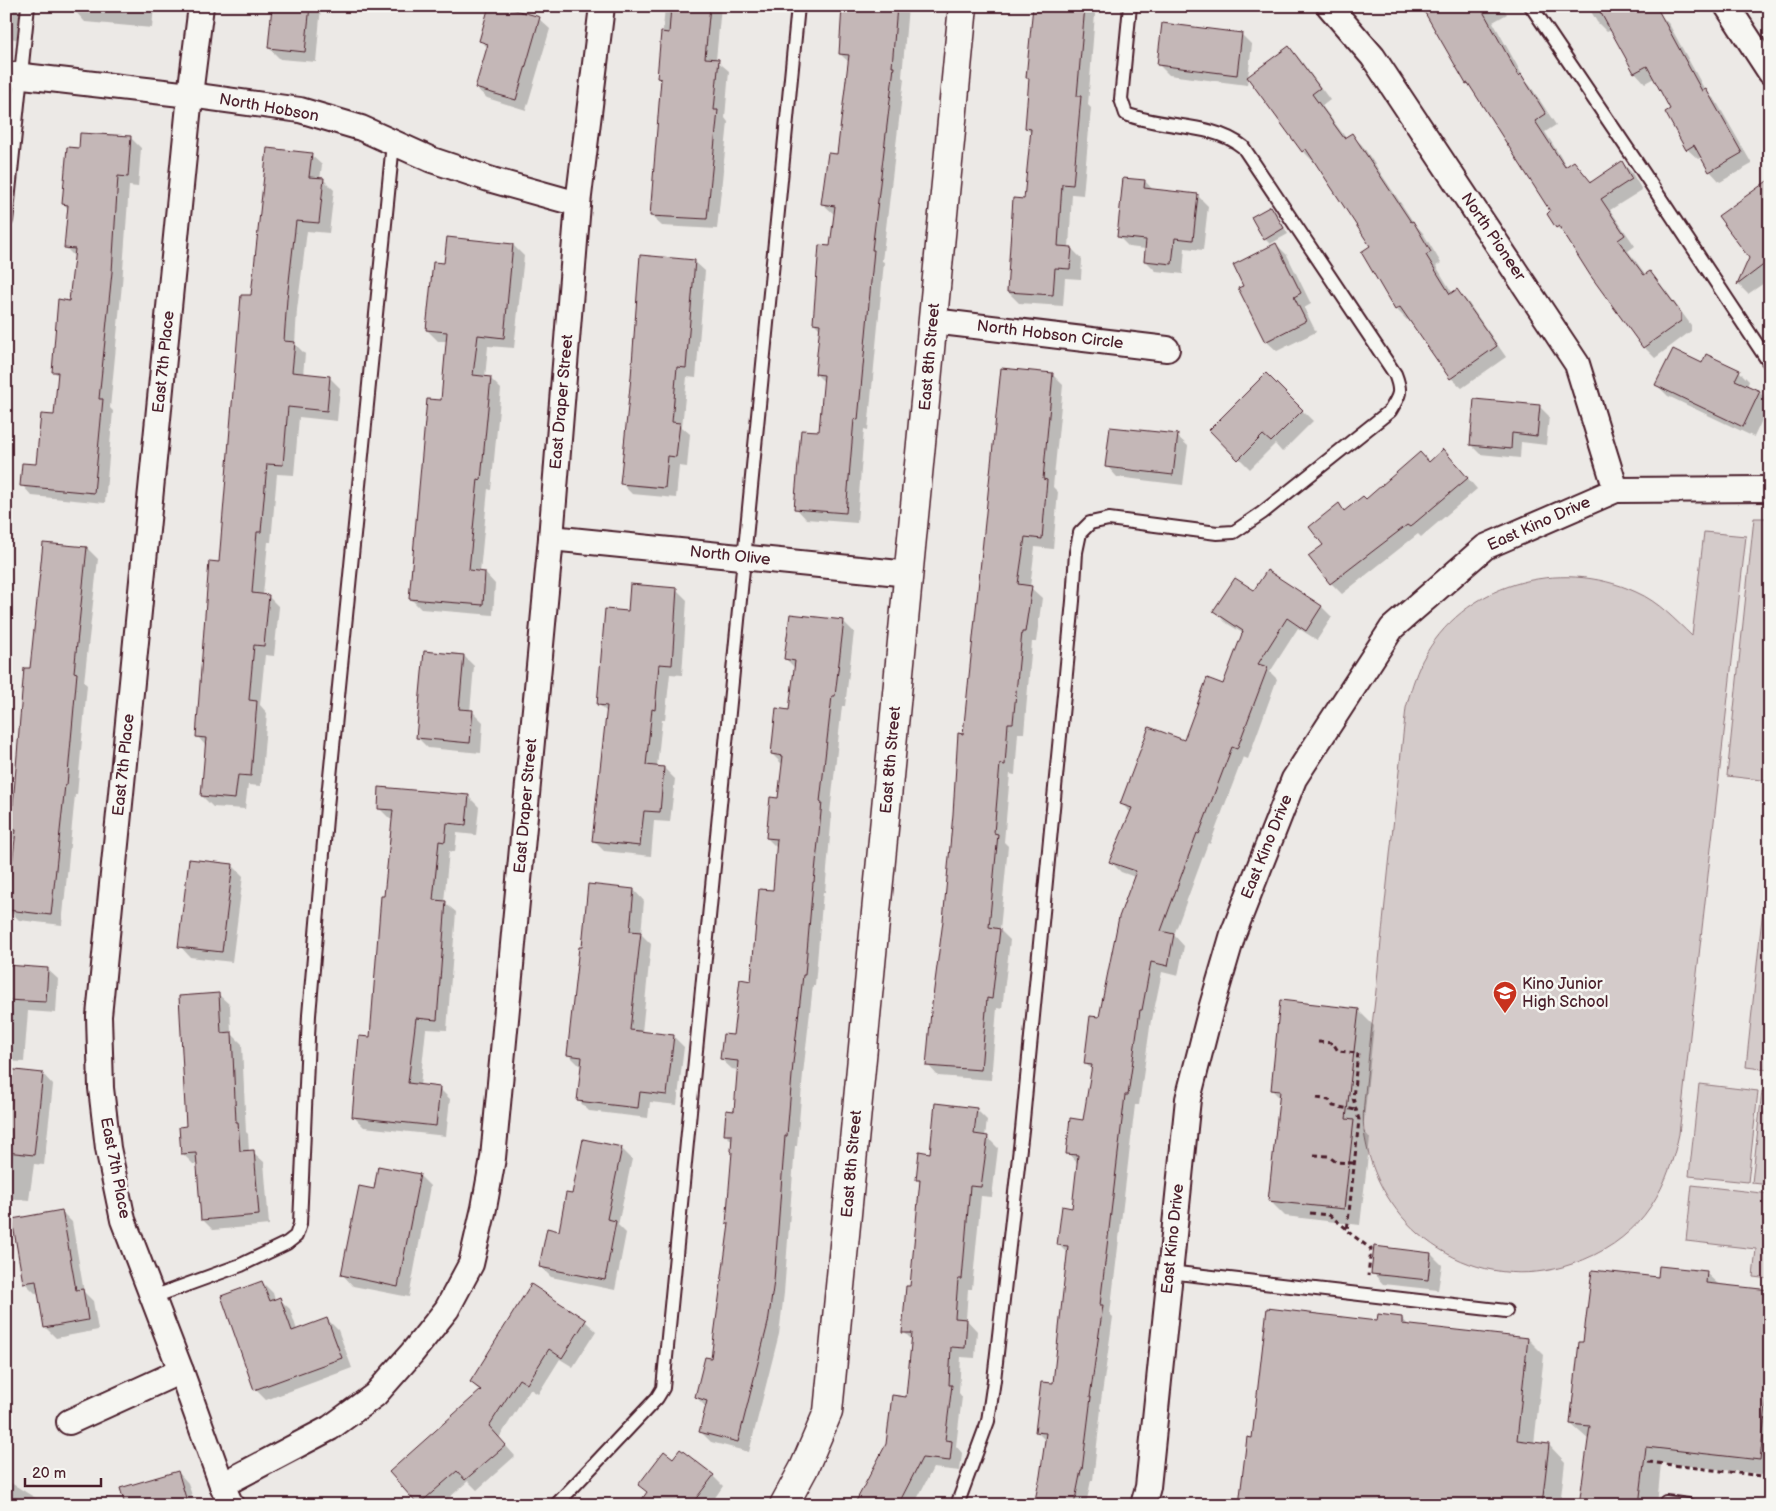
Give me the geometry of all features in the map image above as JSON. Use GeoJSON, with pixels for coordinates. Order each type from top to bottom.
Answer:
{"type":"FeatureCollection","features":[{"type":"Feature","properties":{"kind":"street","name":"East 7th Place"},"geometry":{"type":"LineString","coordinates":[[201,6],[190,95],[100,1016],[101,1088],[108,1148],[123,1220],[226,1495]]}},
{"type":"Feature","properties":{"kind":"street","name":"East Draper Street"},"geometry":{"type":"LineString","coordinates":[[226,1495],[330,1428],[375,1395],[447,1309],[470,1264],[484,1208],[493,1158],[551,538],[578,204],[602,6]]}},
{"type":"Feature","properties":{"kind":"street","name":"East 8th Street"},"geometry":{"type":"LineString","coordinates":[[784,1505],[804,1468],[828,1412],[963,6]]}},
{"type":"Feature","properties":{"kind":"street","name":"North Pioneer"},"geometry":{"type":"LineString","coordinates":[[1329,6],[1373,57],[1577,364],[1616,490]]}},
{"type":"Feature","properties":{"kind":"street"},"geometry":{"type":"LineString","coordinates":[[1727,6],[1770,72]]}},
{"type":"Feature","properties":{"kind":"street","name":"North Hobson"},"geometry":{"type":"LineString","coordinates":[[14,75],[190,95],[300,110],[361,128],[432,160],[492,180],[578,204]]}},
{"type":"Feature","properties":{"kind":"street","name":"North Hobson Circle"},"geometry":{"type":"LineString","coordinates":[[934,320],[1167,349]]}},
{"type":"Feature","properties":{"kind":"street","name":"East Kino Drive"},"geometry":{"type":"LineString","coordinates":[[1143,1505],[1148,1487],[1188,1099],[1233,934],[1294,779],[1392,628],[1485,547],[1616,490],[1770,489]]}},
{"type":"Feature","properties":{"kind":"street","name":"North Olive"},"geometry":{"type":"LineString","coordinates":[[551,538],[909,574]]}},
{"type":"Feature","properties":{"kind":"street"},"geometry":{"type":"LineString","coordinates":[[69,1422],[181,1371]]}},
{"type":"Feature","properties":{"kind":"lane"},"geometry":{"type":"LineString","coordinates":[[6,220],[14,75],[28,6]]}},
{"type":"Feature","properties":{"kind":"lane"},"geometry":{"type":"LineString","coordinates":[[556,1505],[657,1398],[663,1388],[798,6]]}},
{"type":"Feature","properties":{"kind":"lane"},"geometry":{"type":"LineString","coordinates":[[957,1505],[988,1421],[994,1380],[1022,1130],[1073,601],[1076,552],[1080,533],[1090,523],[1109,520],[1217,533],[1234,532],[1262,513],[1390,411],[1398,397],[1400,388],[1395,374],[1243,147],[1234,139],[1220,133],[1141,120],[1126,114],[1121,99],[1130,6]]}},
{"type":"Feature","properties":{"kind":"lane"},"geometry":{"type":"LineString","coordinates":[[1531,6],[1770,364]]}},
{"type":"Feature","properties":{"kind":"lane"},"geometry":{"type":"LineString","coordinates":[[153,1298],[241,1265],[287,1243],[296,1236],[300,1224],[309,1015],[326,807],[392,143]]}},
{"type":"Feature","properties":{"kind":"lane"},"geometry":{"type":"LineString","coordinates":[[1169,1272],[1506,1310]]}},
{"type":"Feature","properties":{"kind":"lane"},"geometry":{"type":"LineString","coordinates":[[1666,1505],[1666,1502],[1688,1505]]}},
{"type":"Feature","properties":{"kind":"path"},"geometry":{"type":"LineString","coordinates":[[1318,1042],[1333,1044],[1338,1051],[1358,1053],[1353,1098],[1359,1120],[1347,1229]]}},
{"type":"Feature","properties":{"kind":"path"},"geometry":{"type":"LineString","coordinates":[[1316,1098],[1329,1100],[1333,1106],[1356,1110]]}},
{"type":"Feature","properties":{"kind":"path"},"geometry":{"type":"LineString","coordinates":[[1314,1154],[1328,1156],[1336,1162],[1354,1163]]}},
{"type":"Feature","properties":{"kind":"path"},"geometry":{"type":"LineString","coordinates":[[1310,1213],[1329,1215],[1371,1249],[1365,1294]]}},
{"type":"Feature","properties":{"kind":"path"},"geometry":{"type":"LineString","coordinates":[[1648,1462],[1770,1477]]}},
{"type":"Feature","properties":{"kind":"shaded area"},"geometry":{"type":"Polygon","coordinates":[[[1754,518],[1770,518],[1770,781],[1727,776],[1754,518]]]}},
{"type":"Feature","properties":{"kind":"shaded area"},"geometry":{"type":"Polygon","coordinates":[[[1704,532],[1746,536],[1679,1134],[1673,1157],[1666,1178],[1656,1198],[1644,1215],[1630,1231],[1594,1255],[1572,1264],[1537,1272],[1502,1272],[1469,1264],[1439,1249],[1413,1228],[1391,1202],[1375,1172],[1364,1130],[1364,1099],[1402,744],[1406,708],[1413,684],[1422,661],[1440,634],[1461,612],[1487,596],[1515,584],[1545,578],[1576,577],[1606,582],[1636,592],[1659,606],[1692,636],[1704,532]]]}},
{"type":"Feature","properties":{"kind":"shaded area"},"geometry":{"type":"Polygon","coordinates":[[[1770,843],[1770,1070],[1746,1067],[1770,843]]]}},
{"type":"Feature","properties":{"kind":"shaded area"},"geometry":{"type":"Polygon","coordinates":[[[1699,1084],[1758,1091],[1748,1182],[1689,1176],[1699,1084]]]}},
{"type":"Feature","properties":{"kind":"shaded area"},"geometry":{"type":"Polygon","coordinates":[[[1762,1091],[1770,1092],[1770,1185],[1752,1183],[1762,1091]]]}},
{"type":"Feature","properties":{"kind":"shaded area"},"geometry":{"type":"Polygon","coordinates":[[[1692,1185],[1770,1194],[1770,1279],[1753,1277],[1756,1249],[1686,1241],[1692,1185]]]}},
{"type":"Feature","properties":{"kind":"building"},"geometry":{"type":"Polygon","coordinates":[[[272,6],[310,6],[305,52],[268,48],[272,6]]]}},
{"type":"Feature","properties":{"kind":"building"},"geometry":{"type":"Polygon","coordinates":[[[489,6],[501,6],[540,17],[516,100],[475,88],[488,44],[479,41],[489,6]]]}},
{"type":"Feature","properties":{"kind":"building"},"geometry":{"type":"Polygon","coordinates":[[[671,6],[710,6],[705,58],[719,59],[714,110],[718,110],[707,219],[650,216],[661,79],[657,78],[661,32],[669,33],[671,6]]]}},
{"type":"Feature","properties":{"kind":"building"},"geometry":{"type":"Polygon","coordinates":[[[842,6],[897,6],[892,67],[894,67],[872,250],[874,250],[858,420],[854,419],[846,513],[794,509],[801,430],[819,431],[824,375],[815,374],[820,324],[813,323],[819,245],[830,246],[835,206],[821,204],[828,153],[837,154],[849,55],[839,54],[842,6]]]}},
{"type":"Feature","properties":{"kind":"building"},"geometry":{"type":"Polygon","coordinates":[[[1033,6],[1085,6],[1077,96],[1081,96],[1073,185],[1062,184],[1058,246],[1072,247],[1070,269],[1055,268],[1053,295],[1007,292],[1013,198],[1024,199],[1031,129],[1025,128],[1029,78],[1026,78],[1033,6]]]}},
{"type":"Feature","properties":{"kind":"building"},"geometry":{"type":"Polygon","coordinates":[[[1421,6],[1480,6],[1519,76],[1521,74],[1546,114],[1535,121],[1565,167],[1574,161],[1591,182],[1622,161],[1632,179],[1601,199],[1625,235],[1618,240],[1644,275],[1650,271],[1681,313],[1681,321],[1643,348],[1590,275],[1559,226],[1556,228],[1547,214],[1550,211],[1468,83],[1466,84],[1421,6]]]}},
{"type":"Feature","properties":{"kind":"building"},"geometry":{"type":"Polygon","coordinates":[[[1597,6],[1656,6],[1702,91],[1706,89],[1742,153],[1709,172],[1694,145],[1686,150],[1665,112],[1670,109],[1647,66],[1634,73],[1597,6]]]}},
{"type":"Feature","properties":{"kind":"building"},"geometry":{"type":"Polygon","coordinates":[[[1162,23],[1242,33],[1237,75],[1157,65],[1162,23]]]}},
{"type":"Feature","properties":{"kind":"building"},"geometry":{"type":"Polygon","coordinates":[[[1289,46],[1320,88],[1312,94],[1344,138],[1352,133],[1411,222],[1413,221],[1431,252],[1426,255],[1450,294],[1457,289],[1497,346],[1450,379],[1400,307],[1395,310],[1361,252],[1370,246],[1306,149],[1302,152],[1247,77],[1289,46]]]}},
{"type":"Feature","properties":{"kind":"building"},"geometry":{"type":"Polygon","coordinates":[[[80,133],[131,136],[128,177],[118,176],[112,272],[99,399],[103,399],[94,493],[20,486],[22,463],[36,464],[41,414],[54,415],[58,372],[52,372],[58,299],[69,301],[75,249],[64,248],[68,205],[62,204],[67,147],[79,148],[80,133]]]}},
{"type":"Feature","properties":{"kind":"building"},"geometry":{"type":"Polygon","coordinates":[[[267,148],[312,153],[309,177],[324,178],[319,223],[296,221],[284,341],[295,342],[292,372],[330,376],[327,411],[288,407],[283,465],[267,464],[261,532],[257,532],[252,593],[269,595],[264,646],[254,645],[249,700],[257,701],[251,776],[238,775],[235,799],[201,796],[206,738],[196,737],[209,561],[219,562],[241,295],[251,295],[267,148]]]}},
{"type":"Feature","properties":{"kind":"building"},"geometry":{"type":"Polygon","coordinates":[[[1123,178],[1145,180],[1144,188],[1198,194],[1193,240],[1175,238],[1172,264],[1144,261],[1146,240],[1117,237],[1123,178]]]}},
{"type":"Feature","properties":{"kind":"building"},"geometry":{"type":"Polygon","coordinates":[[[1770,179],[1770,260],[1737,285],[1749,258],[1718,216],[1770,179]]]}},
{"type":"Feature","properties":{"kind":"building"},"geometry":{"type":"Polygon","coordinates":[[[1271,206],[1284,228],[1264,240],[1251,217],[1271,206]]]}},
{"type":"Feature","properties":{"kind":"building"},"geometry":{"type":"Polygon","coordinates":[[[447,237],[513,244],[504,338],[478,335],[473,375],[491,377],[481,480],[478,479],[469,570],[485,572],[483,605],[409,599],[427,399],[441,400],[447,332],[426,330],[433,262],[444,263],[447,237]]]}},
{"type":"Feature","properties":{"kind":"building"},"geometry":{"type":"Polygon","coordinates":[[[1276,243],[1301,293],[1294,297],[1306,321],[1265,342],[1238,288],[1243,286],[1233,265],[1276,243]]]}},
{"type":"Feature","properties":{"kind":"building"},"geometry":{"type":"Polygon","coordinates":[[[640,255],[695,260],[686,368],[677,367],[672,422],[680,423],[676,457],[668,456],[665,488],[620,484],[631,377],[640,255]]]}},
{"type":"Feature","properties":{"kind":"building"},"geometry":{"type":"Polygon","coordinates":[[[1673,349],[1702,363],[1706,354],[1740,370],[1735,380],[1760,391],[1743,427],[1655,385],[1673,349]]]}},
{"type":"Feature","properties":{"kind":"building"},"geometry":{"type":"Polygon","coordinates":[[[1001,368],[1053,373],[1043,479],[1047,480],[1042,539],[1025,537],[1018,584],[1032,586],[1025,632],[1022,632],[1013,723],[1008,723],[1005,765],[1000,764],[994,833],[998,834],[989,927],[1000,929],[992,999],[987,998],[981,1070],[926,1066],[943,921],[958,733],[963,734],[1001,368]]]}},
{"type":"Feature","properties":{"kind":"building"},"geometry":{"type":"Polygon","coordinates":[[[1266,373],[1303,410],[1271,442],[1263,435],[1238,460],[1209,430],[1266,373]]]}},
{"type":"Feature","properties":{"kind":"building"},"geometry":{"type":"Polygon","coordinates":[[[1474,399],[1540,405],[1537,436],[1512,433],[1511,449],[1470,445],[1474,399]]]}},
{"type":"Feature","properties":{"kind":"building"},"geometry":{"type":"Polygon","coordinates":[[[1110,427],[1178,434],[1173,475],[1105,467],[1110,427]]]}},
{"type":"Feature","properties":{"kind":"building"},"geometry":{"type":"Polygon","coordinates":[[[1443,449],[1468,478],[1410,527],[1407,525],[1330,584],[1308,556],[1323,545],[1309,527],[1339,503],[1344,511],[1363,496],[1366,499],[1420,452],[1429,462],[1443,449]]]}},
{"type":"Feature","properties":{"kind":"building"},"geometry":{"type":"Polygon","coordinates":[[[43,543],[87,547],[74,672],[77,673],[67,785],[65,785],[51,915],[7,910],[16,830],[6,829],[6,804],[13,805],[24,668],[30,668],[43,543]]]}},
{"type":"Feature","properties":{"kind":"building"},"geometry":{"type":"Polygon","coordinates":[[[1267,570],[1322,606],[1306,631],[1287,618],[1258,664],[1268,667],[1237,749],[1232,747],[1199,834],[1197,833],[1161,931],[1174,934],[1168,966],[1151,962],[1142,1010],[1140,1010],[1128,1095],[1125,1095],[1100,1305],[1103,1305],[1082,1470],[1074,1505],[1034,1505],[1046,1433],[1035,1432],[1041,1382],[1053,1383],[1068,1246],[1057,1245],[1062,1206],[1072,1208],[1078,1155],[1066,1154],[1070,1118],[1083,1120],[1092,1065],[1084,1064],[1090,1016],[1099,1017],[1119,917],[1136,871],[1109,862],[1132,808],[1120,804],[1149,727],[1184,740],[1207,678],[1223,684],[1243,631],[1213,611],[1235,578],[1254,590],[1267,570]]]}},
{"type":"Feature","properties":{"kind":"building"},"geometry":{"type":"Polygon","coordinates":[[[630,584],[677,588],[672,665],[659,664],[655,710],[652,709],[646,765],[664,767],[660,812],[644,811],[640,846],[592,841],[607,706],[597,705],[605,609],[628,611],[630,584]]]}},
{"type":"Feature","properties":{"kind":"building"},"geometry":{"type":"Polygon","coordinates":[[[790,614],[844,620],[835,696],[832,696],[820,802],[822,802],[805,975],[803,975],[793,1063],[787,1136],[785,1136],[774,1281],[768,1323],[738,1442],[699,1432],[707,1401],[695,1397],[705,1357],[711,1358],[729,1224],[726,1224],[732,1135],[724,1135],[726,1110],[734,1111],[738,1061],[720,1059],[723,1034],[733,1035],[740,979],[751,981],[759,889],[773,890],[777,839],[766,838],[770,797],[778,798],[783,756],[771,754],[776,708],[789,710],[795,661],[784,659],[790,614]]]}},
{"type":"Feature","properties":{"kind":"building"},"geometry":{"type":"Polygon","coordinates":[[[424,651],[464,655],[459,709],[473,710],[470,743],[416,738],[424,651]]]}},
{"type":"Feature","properties":{"kind":"building"},"geometry":{"type":"Polygon","coordinates":[[[379,787],[469,795],[466,825],[447,823],[445,842],[439,841],[433,900],[446,901],[437,1020],[416,1018],[408,1083],[440,1087],[436,1126],[352,1117],[359,1036],[370,1037],[381,896],[384,896],[393,810],[378,809],[379,787]]]}},
{"type":"Feature","properties":{"kind":"building"},"geometry":{"type":"Polygon","coordinates":[[[189,859],[233,864],[222,952],[178,947],[189,859]]]}},
{"type":"Feature","properties":{"kind":"building"},"geometry":{"type":"Polygon","coordinates":[[[588,884],[634,889],[630,931],[641,932],[630,1030],[674,1035],[667,1095],[640,1092],[638,1108],[577,1101],[582,1057],[567,1055],[579,947],[582,947],[588,884]]]}},
{"type":"Feature","properties":{"kind":"building"},"geometry":{"type":"Polygon","coordinates":[[[6,965],[48,968],[46,1002],[6,1000],[6,965]]]}},
{"type":"Feature","properties":{"kind":"building"},"geometry":{"type":"Polygon","coordinates":[[[219,993],[221,1033],[232,1032],[236,1122],[238,1122],[240,1151],[254,1150],[259,1215],[201,1220],[196,1153],[181,1154],[179,1127],[186,1126],[179,996],[219,993]]]}},
{"type":"Feature","properties":{"kind":"building"},"geometry":{"type":"Polygon","coordinates":[[[1280,1000],[1359,1009],[1346,1119],[1354,1120],[1344,1209],[1268,1201],[1280,1091],[1271,1090],[1280,1000]]]}},
{"type":"Feature","properties":{"kind":"building"},"geometry":{"type":"Polygon","coordinates":[[[6,1069],[43,1073],[34,1155],[6,1152],[6,1069]]]}},
{"type":"Feature","properties":{"kind":"building"},"geometry":{"type":"Polygon","coordinates":[[[935,1103],[977,1108],[974,1134],[988,1136],[981,1187],[970,1186],[962,1279],[958,1279],[955,1318],[967,1319],[965,1348],[951,1347],[949,1385],[952,1385],[945,1440],[952,1441],[950,1461],[922,1458],[898,1505],[854,1505],[886,1444],[892,1395],[906,1397],[912,1333],[902,1333],[906,1286],[910,1286],[920,1180],[916,1180],[919,1151],[930,1153],[935,1103]]]}},
{"type":"Feature","properties":{"kind":"building"},"geometry":{"type":"Polygon","coordinates":[[[583,1139],[622,1147],[607,1219],[616,1221],[605,1280],[539,1267],[547,1228],[559,1231],[566,1193],[572,1194],[583,1139]]]}},
{"type":"Feature","properties":{"kind":"building"},"geometry":{"type":"Polygon","coordinates":[[[378,1166],[420,1174],[398,1287],[341,1275],[359,1186],[374,1189],[378,1166]]]}},
{"type":"Feature","properties":{"kind":"building"},"geometry":{"type":"Polygon","coordinates":[[[62,1210],[76,1290],[83,1289],[88,1320],[44,1328],[36,1281],[23,1283],[12,1219],[62,1210]]]}},
{"type":"Feature","properties":{"kind":"building"},"geometry":{"type":"Polygon","coordinates":[[[1374,1246],[1431,1253],[1428,1280],[1371,1274],[1374,1246]]]}},
{"type":"Feature","properties":{"kind":"building"},"geometry":{"type":"Polygon","coordinates":[[[1659,1266],[1707,1271],[1706,1283],[1770,1290],[1770,1370],[1760,1460],[1646,1447],[1639,1505],[1579,1505],[1590,1426],[1570,1424],[1579,1342],[1583,1342],[1592,1270],[1658,1277],[1659,1266]]]}},
{"type":"Feature","properties":{"kind":"building"},"geometry":{"type":"Polygon","coordinates":[[[262,1281],[270,1301],[280,1297],[292,1331],[327,1318],[342,1358],[254,1390],[221,1296],[262,1281]]]}},
{"type":"Feature","properties":{"kind":"building"},"geometry":{"type":"Polygon","coordinates":[[[531,1284],[586,1320],[562,1358],[549,1349],[527,1384],[519,1379],[489,1426],[506,1445],[465,1480],[457,1471],[418,1505],[389,1472],[481,1390],[470,1382],[531,1284]]]}},
{"type":"Feature","properties":{"kind":"building"},"geometry":{"type":"Polygon","coordinates":[[[1267,1308],[1377,1321],[1378,1314],[1402,1317],[1402,1324],[1528,1338],[1517,1440],[1549,1444],[1542,1505],[1239,1505],[1247,1437],[1252,1438],[1267,1308]]]}},
{"type":"Feature","properties":{"kind":"building"},"geometry":{"type":"Polygon","coordinates":[[[680,1449],[714,1475],[691,1505],[638,1505],[647,1492],[638,1485],[664,1451],[673,1458],[680,1449]]]}},
{"type":"Feature","properties":{"kind":"building"},"geometry":{"type":"Polygon","coordinates":[[[178,1471],[188,1505],[125,1505],[120,1488],[178,1471]]]}},
{"type":"Feature","properties":{"kind":"place","name":"Kino Junior High School"},"geometry":{"type":"Point","coordinates":[1505,1014]}}]}
